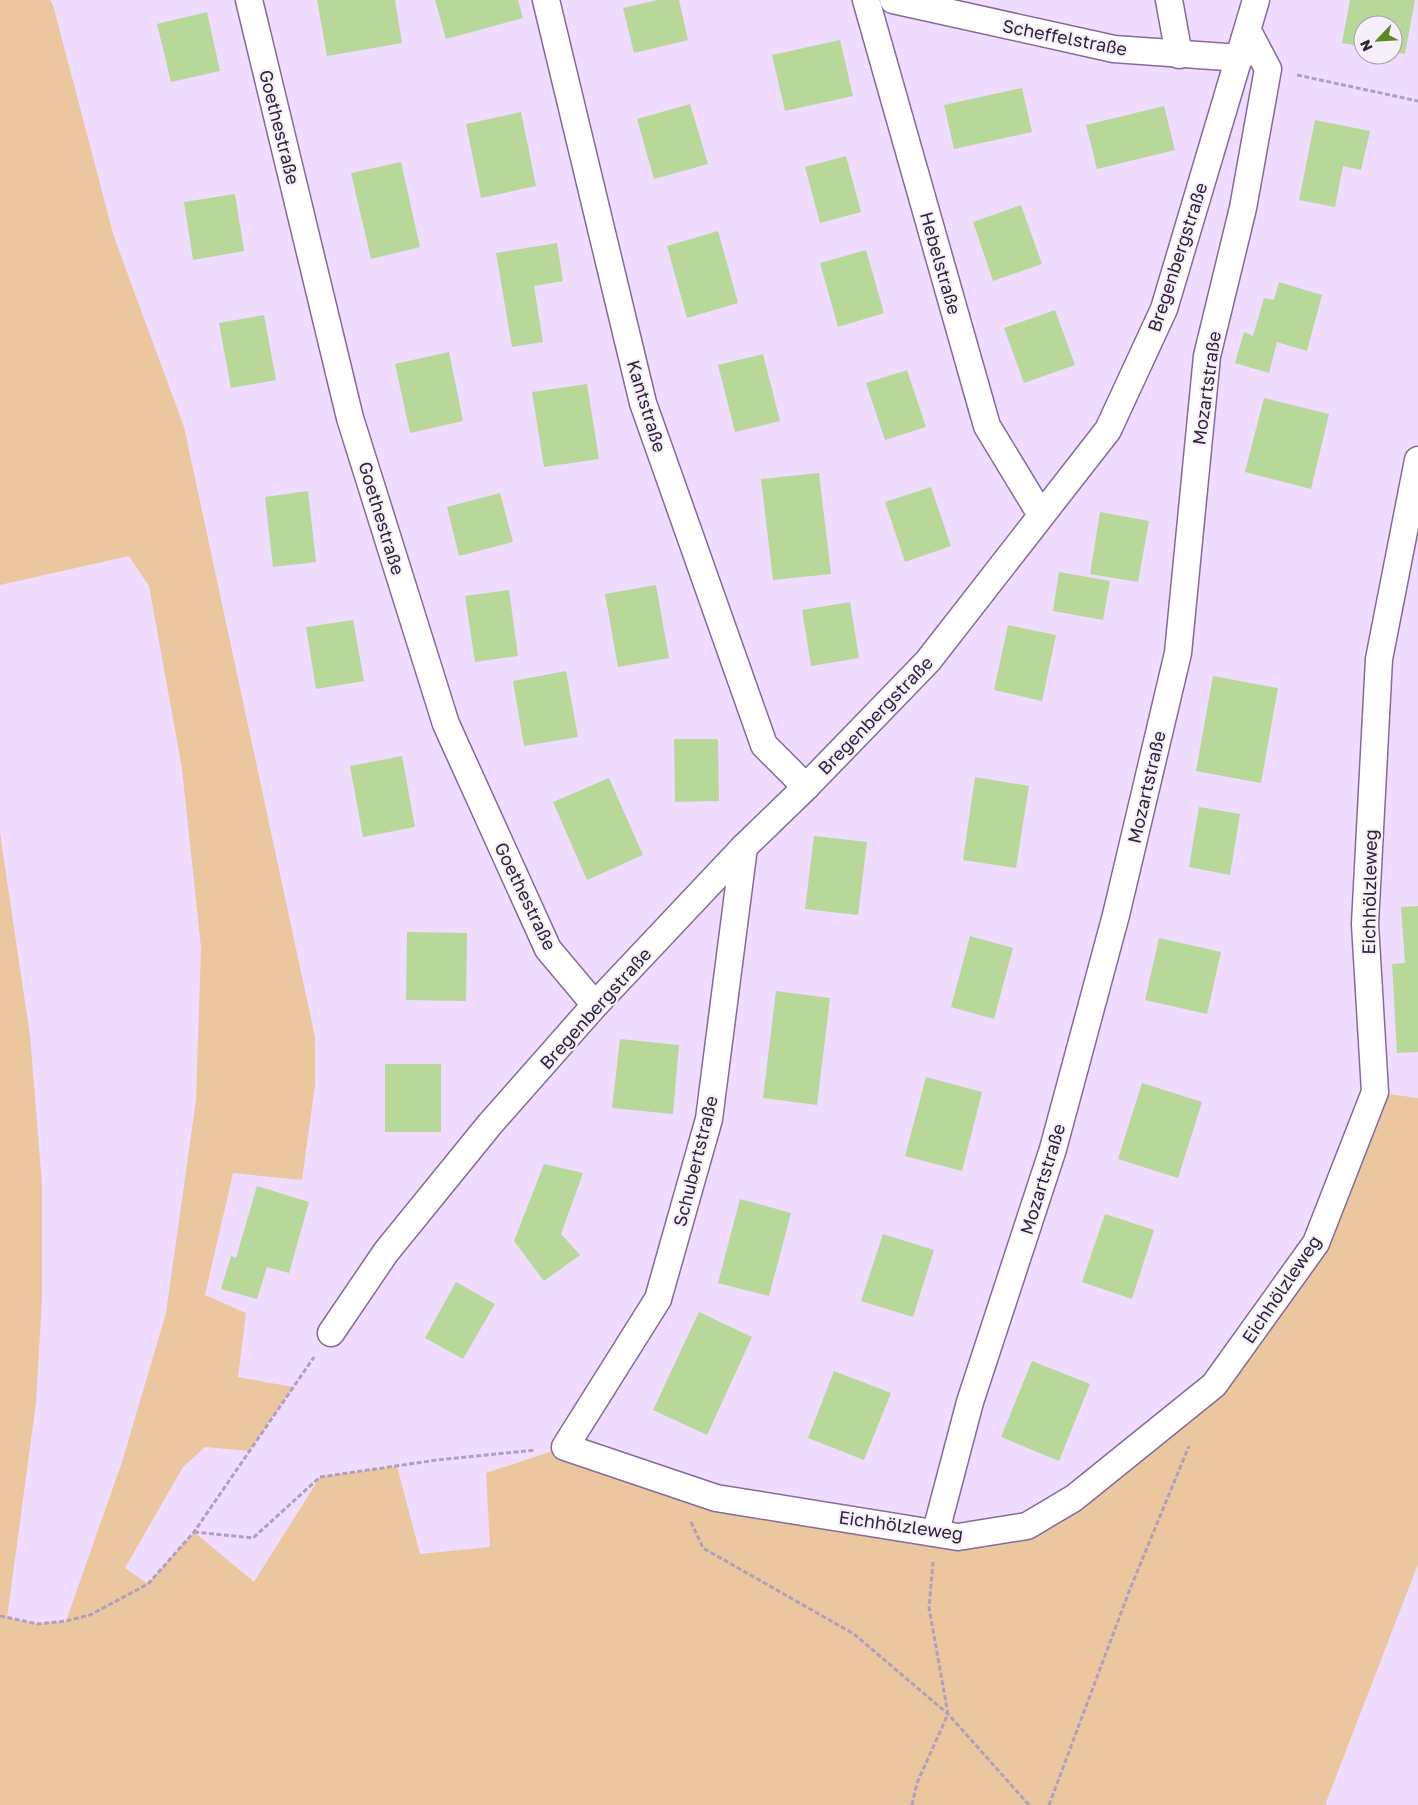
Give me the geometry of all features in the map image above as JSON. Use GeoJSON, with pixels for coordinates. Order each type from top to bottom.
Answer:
{"type":"FeatureCollection","features":[{"type":"Feature","properties":{"kind":"street","name":"Goethestraße"},"geometry":{"type":"LineString","coordinates":[[249,0],[350,418],[446,724],[548,949],[595,1005]]}},
{"type":"Feature","properties":{"kind":"street","name":"Kantstraße"},"geometry":{"type":"LineString","coordinates":[[546,0],[643,402],[764,745],[806,787]]}},
{"type":"Feature","properties":{"kind":"street","name":"Hebelstraße"},"geometry":{"type":"LineString","coordinates":[[866,0],[987,426],[1041,515]]}},
{"type":"Feature","properties":{"kind":"street","name":"Scheffelstraße"},"geometry":{"type":"LineString","coordinates":[[893,0],[1114,49],[1240,58]]}},
{"type":"Feature","properties":{"kind":"street"},"geometry":{"type":"LineString","coordinates":[[1169,0],[1179,55]]}},
{"type":"Feature","properties":{"kind":"street","name":"Bregenbergstraße"},"geometry":{"type":"LineString","coordinates":[[331,1333],[386,1252],[490,1124],[595,1005],[744,847],[806,787],[928,661],[1108,430],[1164,309],[1256,0]]}},
{"type":"Feature","properties":{"kind":"street"},"geometry":{"type":"LineString","coordinates":[[1248,31],[1268,69]]}},
{"type":"Feature","properties":{"kind":"street","name":"Mozartstraße"},"geometry":{"type":"LineString","coordinates":[[936,1531],[970,1402],[1053,1150],[1116,915],[1178,652],[1207,356],[1243,208],[1268,69]]}},
{"type":"Feature","properties":{"kind":"street","name":"Eichhölzleweg"},"geometry":{"type":"LineString","coordinates":[[565,1447],[716,1498],[936,1531],[958,1537],[1027,1526],[1074,1498],[1214,1385],[1316,1243],[1375,1092],[1365,924],[1379,659],[1418,460]]}},
{"type":"Feature","properties":{"kind":"street","name":"Schubertstraße"},"geometry":{"type":"LineString","coordinates":[[565,1447],[658,1299],[709,1119],[744,847]]}},
{"type":"Feature","properties":{"kind":"path"},"geometry":{"type":"LineString","coordinates":[[1268,69],[1418,101]]}},
{"type":"Feature","properties":{"kind":"path"},"geometry":{"type":"LineString","coordinates":[[0,1616],[38,1624],[66,1621],[90,1614],[148,1584],[194,1532],[331,1333]]}},
{"type":"Feature","properties":{"kind":"path"},"geometry":{"type":"LineString","coordinates":[[1049,1805],[1130,1589],[1191,1439]]}},
{"type":"Feature","properties":{"kind":"path"},"geometry":{"type":"LineString","coordinates":[[194,1532],[253,1538],[320,1478],[437,1460],[565,1447]]}},
{"type":"Feature","properties":{"kind":"path"},"geometry":{"type":"LineString","coordinates":[[672,1483],[703,1548],[854,1634],[948,1714],[1029,1805]]}},
{"type":"Feature","properties":{"kind":"path"},"geometry":{"type":"LineString","coordinates":[[912,1805],[917,1783],[948,1714],[929,1608],[936,1531]]}},
{"type":"Feature","properties":{"kind":"shaded area"},"geometry":{"type":"Polygon","coordinates":[[[0,0],[50,0],[53,5],[114,237],[184,427],[315,1037],[315,1085],[302,1180],[233,1173],[205,1295],[246,1313],[238,1377],[293,1387],[249,1451],[205,1447],[183,1467],[125,1568],[148,1584],[194,1532],[254,1582],[320,1477],[397,1466],[420,1554],[490,1547],[486,1473],[565,1447],[615,1465],[936,1531],[1027,1526],[1214,1385],[1316,1243],[1375,1092],[1418,1098],[1418,1564],[1325,1805],[0,1805],[0,833],[30,1036],[42,1184],[42,1300],[36,1403],[7,1618],[38,1624],[66,1621],[122,1462],[166,1313],[196,1100],[201,948],[182,769],[149,586],[129,556],[0,585],[0,0]]]}},
{"type":"Feature","properties":{"kind":"building"},"geometry":{"type":"Polygon","coordinates":[[[317,0],[395,0],[402,43],[327,56],[317,0]]]}},
{"type":"Feature","properties":{"kind":"building"},"geometry":{"type":"Polygon","coordinates":[[[435,0],[518,0],[523,18],[446,39],[435,0]]]}},
{"type":"Feature","properties":{"kind":"building"},"geometry":{"type":"Polygon","coordinates":[[[658,0],[679,0],[688,40],[634,53],[623,8],[658,0]]]}},
{"type":"Feature","properties":{"kind":"building"},"geometry":{"type":"Polygon","coordinates":[[[1350,0],[1415,0],[1405,54],[1403,54],[1403,15],[1353,15],[1353,45],[1342,43],[1350,0]]]}},
{"type":"Feature","properties":{"kind":"building"},"geometry":{"type":"Polygon","coordinates":[[[207,12],[220,71],[171,82],[157,24],[207,12]]]}},
{"type":"Feature","properties":{"kind":"building"},"geometry":{"type":"Polygon","coordinates":[[[840,40],[853,96],[785,111],[772,55],[840,40]]]}},
{"type":"Feature","properties":{"kind":"building"},"geometry":{"type":"Polygon","coordinates":[[[1022,88],[1032,132],[954,149],[944,105],[1022,88]]]}},
{"type":"Feature","properties":{"kind":"building"},"geometry":{"type":"Polygon","coordinates":[[[690,104],[708,164],[654,179],[637,119],[690,104]]]}},
{"type":"Feature","properties":{"kind":"building"},"geometry":{"type":"Polygon","coordinates":[[[1164,106],[1175,150],[1097,169],[1086,125],[1164,106]]]}},
{"type":"Feature","properties":{"kind":"building"},"geometry":{"type":"Polygon","coordinates":[[[521,112],[536,186],[481,198],[466,124],[521,112]]]}},
{"type":"Feature","properties":{"kind":"building"},"geometry":{"type":"Polygon","coordinates":[[[1315,120],[1370,131],[1361,170],[1343,166],[1335,207],[1299,200],[1315,120]]]}},
{"type":"Feature","properties":{"kind":"building"},"geometry":{"type":"Polygon","coordinates":[[[846,156],[861,212],[820,223],[805,167],[846,156]]]}},
{"type":"Feature","properties":{"kind":"building"},"geometry":{"type":"Polygon","coordinates":[[[401,162],[420,247],[371,259],[351,173],[401,162]]]}},
{"type":"Feature","properties":{"kind":"building"},"geometry":{"type":"Polygon","coordinates":[[[235,194],[244,251],[193,260],[184,202],[235,194]]]}},
{"type":"Feature","properties":{"kind":"building"},"geometry":{"type":"Polygon","coordinates":[[[1021,205],[1042,264],[993,281],[973,222],[1021,205]]]}},
{"type":"Feature","properties":{"kind":"building"},"geometry":{"type":"Polygon","coordinates":[[[718,231],[738,303],[687,318],[667,246],[718,231]]]}},
{"type":"Feature","properties":{"kind":"building"},"geometry":{"type":"Polygon","coordinates":[[[557,243],[563,281],[534,286],[543,342],[512,347],[496,253],[557,243]]]}},
{"type":"Feature","properties":{"kind":"building"},"geometry":{"type":"Polygon","coordinates":[[[866,250],[884,313],[838,327],[820,263],[866,250]]]}},
{"type":"Feature","properties":{"kind":"building"},"geometry":{"type":"Polygon","coordinates":[[[1279,282],[1322,295],[1307,351],[1277,342],[1269,373],[1235,363],[1244,332],[1253,336],[1264,298],[1274,300],[1279,282]]]}},
{"type":"Feature","properties":{"kind":"building"},"geometry":{"type":"Polygon","coordinates":[[[1055,310],[1075,365],[1024,383],[1004,328],[1055,310]]]}},
{"type":"Feature","properties":{"kind":"building"},"geometry":{"type":"Polygon","coordinates":[[[264,315],[276,380],[231,388],[219,323],[264,315]]]}},
{"type":"Feature","properties":{"kind":"building"},"geometry":{"type":"Polygon","coordinates":[[[449,352],[463,421],[410,433],[395,364],[449,352]]]}},
{"type":"Feature","properties":{"kind":"building"},"geometry":{"type":"Polygon","coordinates":[[[763,354],[780,421],[735,432],[718,365],[763,354]]]}},
{"type":"Feature","properties":{"kind":"building"},"geometry":{"type":"Polygon","coordinates":[[[907,370],[926,427],[885,440],[866,383],[907,370]]]}},
{"type":"Feature","properties":{"kind":"building"},"geometry":{"type":"Polygon","coordinates":[[[587,384],[599,459],[544,467],[532,392],[587,384]]]}},
{"type":"Feature","properties":{"kind":"building"},"geometry":{"type":"Polygon","coordinates":[[[1264,398],[1329,414],[1311,489],[1245,472],[1264,398]]]}},
{"type":"Feature","properties":{"kind":"building"},"geometry":{"type":"Polygon","coordinates":[[[819,473],[831,574],[773,580],[761,479],[819,473]]]}},
{"type":"Feature","properties":{"kind":"building"},"geometry":{"type":"Polygon","coordinates":[[[931,487],[951,546],[905,562],[885,502],[931,487]]]}},
{"type":"Feature","properties":{"kind":"building"},"geometry":{"type":"Polygon","coordinates":[[[308,491],[316,562],[273,567],[265,497],[308,491]]]}},
{"type":"Feature","properties":{"kind":"building"},"geometry":{"type":"Polygon","coordinates":[[[500,493],[513,542],[459,556],[447,507],[500,493]]]}},
{"type":"Feature","properties":{"kind":"building"},"geometry":{"type":"Polygon","coordinates":[[[1100,512],[1149,521],[1138,582],[1090,574],[1100,512]]]}},
{"type":"Feature","properties":{"kind":"building"},"geometry":{"type":"Polygon","coordinates":[[[1059,572],[1110,581],[1103,620],[1053,611],[1059,572]]]}},
{"type":"Feature","properties":{"kind":"building"},"geometry":{"type":"Polygon","coordinates":[[[656,585],[669,658],[618,667],[605,594],[656,585]]]}},
{"type":"Feature","properties":{"kind":"building"},"geometry":{"type":"Polygon","coordinates":[[[509,590],[518,656],[475,662],[465,596],[509,590]]]}},
{"type":"Feature","properties":{"kind":"building"},"geometry":{"type":"Polygon","coordinates":[[[850,602],[859,658],[811,666],[802,610],[850,602]]]}},
{"type":"Feature","properties":{"kind":"building"},"geometry":{"type":"Polygon","coordinates":[[[353,620],[364,681],[316,689],[306,627],[353,620]]]}},
{"type":"Feature","properties":{"kind":"building"},"geometry":{"type":"Polygon","coordinates":[[[1008,625],[1056,635],[1042,701],[994,690],[1008,625]]]}},
{"type":"Feature","properties":{"kind":"building"},"geometry":{"type":"Polygon","coordinates":[[[566,671],[578,737],[524,746],[513,681],[566,671]]]}},
{"type":"Feature","properties":{"kind":"building"},"geometry":{"type":"Polygon","coordinates":[[[1213,676],[1278,688],[1261,783],[1196,771],[1213,676]]]}},
{"type":"Feature","properties":{"kind":"building"},"geometry":{"type":"Polygon","coordinates":[[[674,739],[718,739],[719,801],[675,802],[674,739]]]}},
{"type":"Feature","properties":{"kind":"building"},"geometry":{"type":"Polygon","coordinates":[[[402,756],[415,827],[363,837],[350,766],[402,756]]]}},
{"type":"Feature","properties":{"kind":"building"},"geometry":{"type":"Polygon","coordinates":[[[975,777],[1029,786],[1016,868],[963,860],[975,777]]]}},
{"type":"Feature","properties":{"kind":"building"},"geometry":{"type":"Polygon","coordinates":[[[609,778],[643,855],[587,880],[553,802],[609,778]]]}},
{"type":"Feature","properties":{"kind":"building"},"geometry":{"type":"Polygon","coordinates":[[[1199,807],[1240,814],[1230,875],[1189,867],[1199,807]]]}},
{"type":"Feature","properties":{"kind":"building"},"geometry":{"type":"Polygon","coordinates":[[[814,836],[867,842],[858,915],[805,909],[814,836]]]}},
{"type":"Feature","properties":{"kind":"building"},"geometry":{"type":"Polygon","coordinates":[[[1418,906],[1418,1052],[1397,1053],[1392,964],[1405,963],[1401,907],[1418,906]]]}},
{"type":"Feature","properties":{"kind":"building"},"geometry":{"type":"Polygon","coordinates":[[[407,932],[467,933],[466,1001],[406,1000],[407,932]]]}},
{"type":"Feature","properties":{"kind":"building"},"geometry":{"type":"Polygon","coordinates":[[[970,936],[1013,948],[994,1019],[951,1007],[970,936]]]}},
{"type":"Feature","properties":{"kind":"building"},"geometry":{"type":"Polygon","coordinates":[[[1159,938],[1221,952],[1207,1014],[1145,1000],[1159,938]]]}},
{"type":"Feature","properties":{"kind":"building"},"geometry":{"type":"Polygon","coordinates":[[[776,991],[830,998],[817,1105],[763,1098],[776,991]]]}},
{"type":"Feature","properties":{"kind":"building"},"geometry":{"type":"Polygon","coordinates":[[[620,1039],[679,1045],[673,1114],[612,1108],[620,1039]]]}},
{"type":"Feature","properties":{"kind":"building"},"geometry":{"type":"Polygon","coordinates":[[[385,1064],[441,1064],[441,1132],[385,1132],[385,1064]]]}},
{"type":"Feature","properties":{"kind":"building"},"geometry":{"type":"Polygon","coordinates":[[[926,1077],[982,1092],[962,1171],[905,1156],[926,1077]]]}},
{"type":"Feature","properties":{"kind":"building"},"geometry":{"type":"Polygon","coordinates":[[[1142,1083],[1202,1102],[1178,1178],[1118,1159],[1142,1083]]]}},
{"type":"Feature","properties":{"kind":"building"},"geometry":{"type":"Polygon","coordinates":[[[544,1164],[583,1173],[561,1234],[580,1255],[544,1281],[514,1241],[544,1164]]]}},
{"type":"Feature","properties":{"kind":"building"},"geometry":{"type":"Polygon","coordinates":[[[257,1186],[309,1202],[289,1273],[267,1267],[257,1299],[221,1289],[231,1256],[236,1258],[257,1186]]]}},
{"type":"Feature","properties":{"kind":"building"},"geometry":{"type":"Polygon","coordinates":[[[740,1199],[791,1213],[769,1296],[718,1283],[740,1199]]]}},
{"type":"Feature","properties":{"kind":"building"},"geometry":{"type":"Polygon","coordinates":[[[1105,1214],[1154,1230],[1132,1299],[1082,1282],[1105,1214]]]}},
{"type":"Feature","properties":{"kind":"building"},"geometry":{"type":"Polygon","coordinates":[[[883,1234],[934,1250],[913,1317],[861,1301],[883,1234]]]}},
{"type":"Feature","properties":{"kind":"building"},"geometry":{"type":"Polygon","coordinates":[[[456,1282],[495,1304],[463,1359],[425,1338],[456,1282]]]}},
{"type":"Feature","properties":{"kind":"building"},"geometry":{"type":"Polygon","coordinates":[[[699,1312],[752,1337],[707,1435],[653,1410],[699,1312]]]}},
{"type":"Feature","properties":{"kind":"building"},"geometry":{"type":"Polygon","coordinates":[[[1032,1361],[1090,1384],[1059,1461],[1001,1437],[1032,1361]]]}},
{"type":"Feature","properties":{"kind":"building"},"geometry":{"type":"Polygon","coordinates":[[[834,1371],[891,1393],[864,1460],[808,1438],[834,1371]]]}}]}
